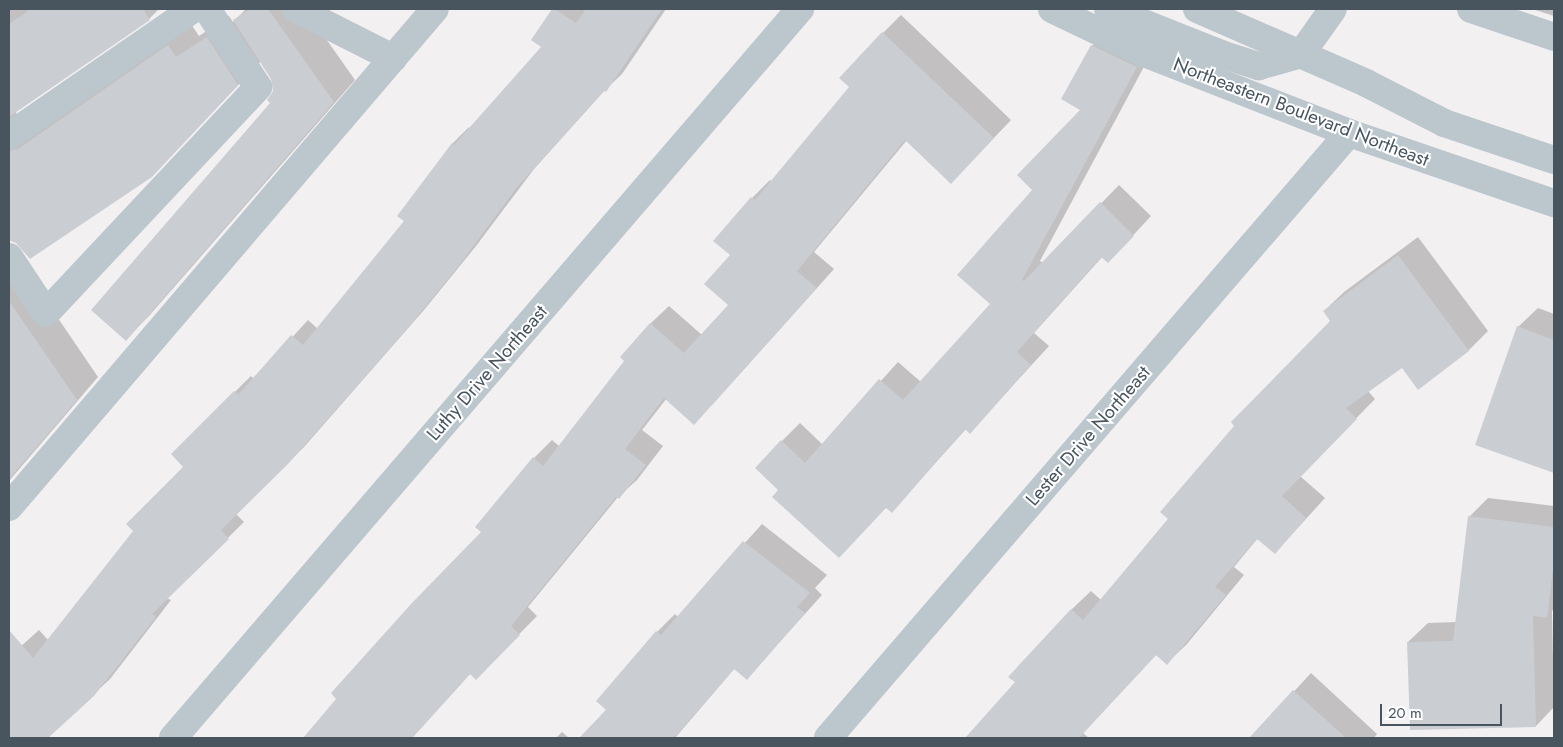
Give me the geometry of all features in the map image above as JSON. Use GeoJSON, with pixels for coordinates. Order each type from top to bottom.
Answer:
{"type":"FeatureCollection","features":[{"type":"Feature","properties":{"kind":"street"},"geometry":{"type":"LineString","coordinates":[[9,136],[193,9]]}},
{"type":"Feature","properties":{"kind":"street"},"geometry":{"type":"LineString","coordinates":[[9,257],[46,313],[258,87],[207,9]]}},
{"type":"Feature","properties":{"kind":"street"},"geometry":{"type":"LineString","coordinates":[[296,9],[393,58]]}},
{"type":"Feature","properties":{"kind":"street"},"geometry":{"type":"LineString","coordinates":[[9,507],[435,9]]}},
{"type":"Feature","properties":{"kind":"street","name":"Luthy Drive Northeast"},"geometry":{"type":"LineString","coordinates":[[173,738],[800,9]]}},
{"type":"Feature","properties":{"kind":"street","name":"Northeastern Boulevard Northeast"},"geometry":{"type":"LineString","coordinates":[[1052,9],[1144,53],[1349,133],[1554,203]]}},
{"type":"Feature","properties":{"kind":"street"},"geometry":{"type":"LineString","coordinates":[[1108,9],[1221,54],[1259,66],[1301,54],[1333,9]]}},
{"type":"Feature","properties":{"kind":"street"},"geometry":{"type":"LineString","coordinates":[[1197,9],[1366,83],[1444,123],[1554,160]]}},
{"type":"Feature","properties":{"kind":"street"},"geometry":{"type":"LineString","coordinates":[[1471,9],[1554,37]]}},
{"type":"Feature","properties":{"kind":"street","name":"Lester Drive Northeast"},"geometry":{"type":"LineString","coordinates":[[828,738],[1349,133]]}},
{"type":"Feature","properties":{"kind":"building"},"geometry":{"type":"Polygon","coordinates":[[[31,9],[143,9],[150,20],[9,117],[9,24],[31,9]]]}},
{"type":"Feature","properties":{"kind":"building"},"geometry":{"type":"Polygon","coordinates":[[[250,9],[268,9],[334,102],[126,341],[91,310],[270,103],[267,100],[273,91],[271,79],[233,20],[250,9]]]}},
{"type":"Feature","properties":{"kind":"building"},"geometry":{"type":"Polygon","coordinates":[[[552,9],[555,9],[576,23],[586,9],[662,9],[606,92],[604,91],[518,186],[460,264],[408,328],[288,464],[221,530],[229,539],[152,614],[156,617],[94,696],[48,738],[9,738],[9,630],[33,658],[133,531],[126,524],[183,467],[171,454],[234,391],[238,395],[291,335],[303,345],[404,221],[397,216],[452,143],[454,145],[541,47],[531,40],[552,9]]]}},
{"type":"Feature","properties":{"kind":"building"},"geometry":{"type":"Polygon","coordinates":[[[882,32],[994,138],[951,184],[905,140],[797,271],[817,288],[694,425],[664,398],[625,449],[646,465],[619,499],[616,497],[511,626],[520,635],[476,680],[470,674],[412,738],[303,738],[336,699],[331,693],[411,604],[481,532],[475,527],[533,457],[543,466],[624,361],[620,357],[650,323],[684,353],[728,305],[704,284],[730,255],[713,241],[751,197],[755,200],[849,87],[839,78],[882,32]]]}},
{"type":"Feature","properties":{"kind":"building"},"geometry":{"type":"Polygon","coordinates":[[[207,37],[238,85],[152,177],[30,259],[16,243],[9,240],[9,151],[18,149],[168,45],[176,57],[207,37]]]}},
{"type":"Feature","properties":{"kind":"building"},"geometry":{"type":"Polygon","coordinates":[[[1091,45],[1137,67],[1022,280],[1024,281],[1100,202],[1134,236],[1108,263],[1101,257],[1017,352],[1031,365],[970,434],[965,429],[892,513],[886,508],[839,558],[772,497],[778,490],[755,468],[781,440],[805,463],[879,379],[903,400],[990,304],[957,275],[1032,190],[1017,175],[1080,110],[1061,99],[1091,45]]]}},
{"type":"Feature","properties":{"kind":"building"},"geometry":{"type":"Polygon","coordinates":[[[1398,255],[1469,351],[1418,390],[1402,368],[1346,408],[1357,419],[1282,496],[1306,518],[1275,554],[1257,539],[1215,587],[1226,595],[1167,665],[1156,655],[1079,738],[965,738],[1015,682],[1008,677],[1071,609],[1083,620],[1168,519],[1160,512],[1234,426],[1231,422],[1330,321],[1323,311],[1398,255]]]}},
{"type":"Feature","properties":{"kind":"building"},"geometry":{"type":"Polygon","coordinates":[[[9,301],[77,400],[9,479],[9,301]]]}},
{"type":"Feature","properties":{"kind":"building"},"geometry":{"type":"Polygon","coordinates":[[[1517,326],[1554,340],[1554,473],[1475,445],[1517,326]]]}},
{"type":"Feature","properties":{"kind":"building"},"geometry":{"type":"Polygon","coordinates":[[[1468,516],[1554,527],[1554,561],[1547,618],[1533,616],[1536,727],[1410,730],[1407,642],[1453,641],[1468,516]]]}},
{"type":"Feature","properties":{"kind":"building"},"geometry":{"type":"Polygon","coordinates":[[[743,541],[810,593],[797,607],[805,613],[747,680],[734,669],[674,738],[579,738],[606,710],[596,701],[656,631],[661,635],[743,541]]]}},
{"type":"Feature","properties":{"kind":"building"},"geometry":{"type":"Polygon","coordinates":[[[1293,690],[1346,738],[1249,738],[1293,690]]]}}]}
